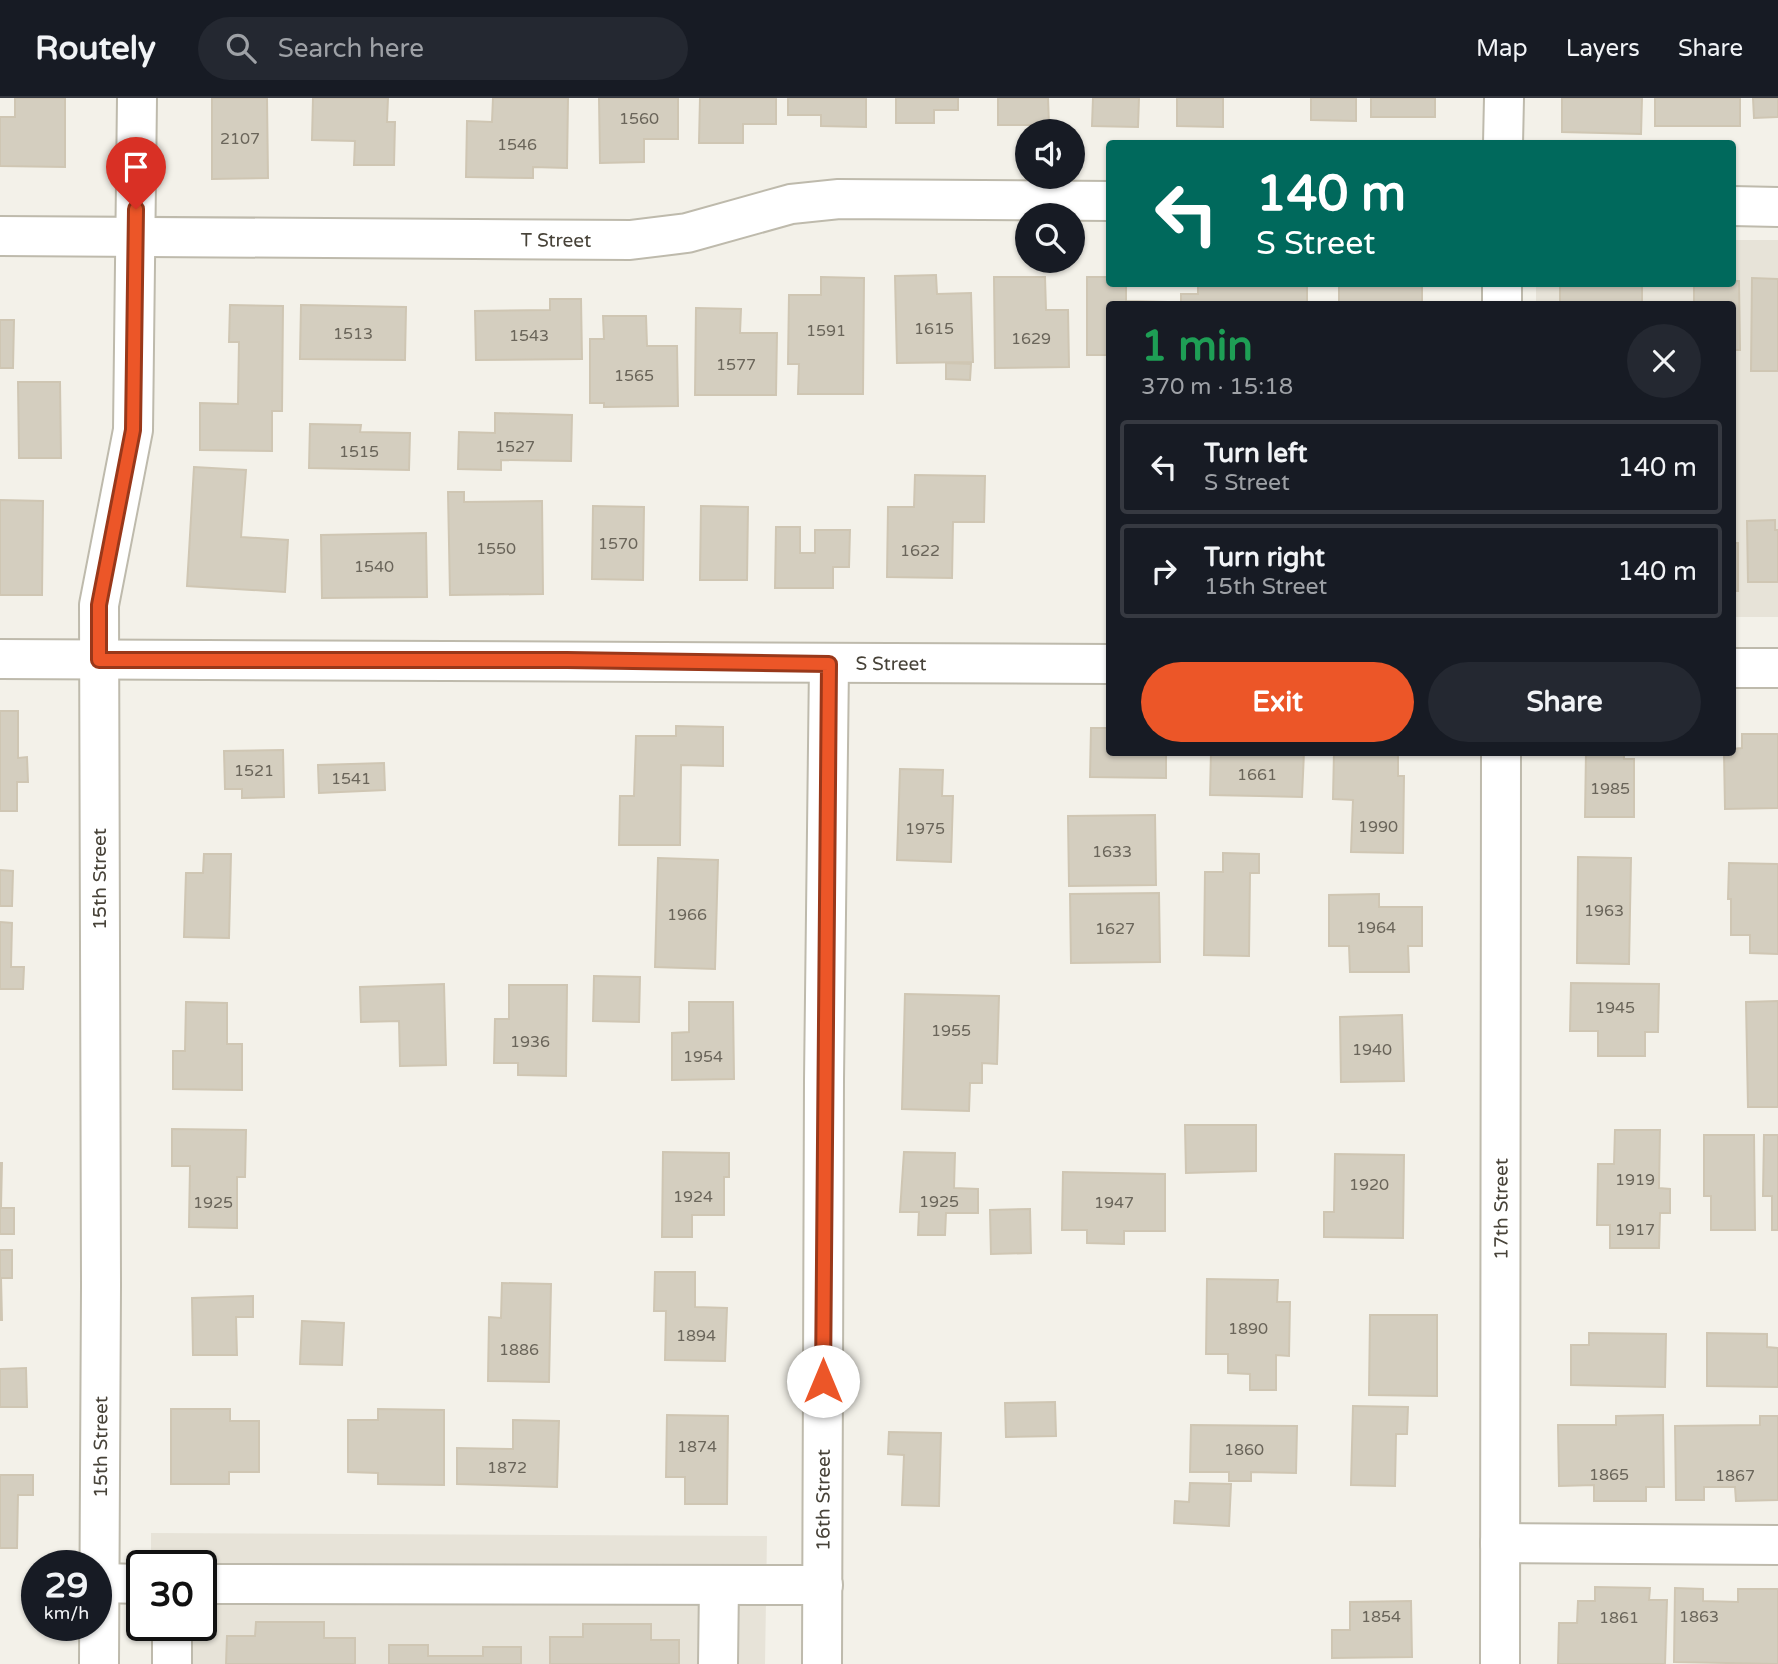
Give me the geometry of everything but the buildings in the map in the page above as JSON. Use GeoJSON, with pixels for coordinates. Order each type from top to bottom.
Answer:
{"type":"FeatureCollection","features":[{"type":"Feature","properties":{"kind":"street","name":"15th Street"},"geometry":{"type":"LineString","coordinates":[[100,1550],[99,605],[133,430],[137,98]]}},
{"type":"Feature","properties":{"kind":"street"},"geometry":{"type":"LineString","coordinates":[[1503,140],[1504,98]]}},
{"type":"Feature","properties":{"kind":"street","name":"T Street"},"geometry":{"type":"LineString","coordinates":[[0,236],[630,240],[687,233],[791,204],[839,199],[1106,201]]}},
{"type":"Feature","properties":{"kind":"street"},"geometry":{"type":"LineString","coordinates":[[1736,206],[1778,206]]}},
{"type":"Feature","properties":{"kind":"street","name":"S Street"},"geometry":{"type":"LineString","coordinates":[[0,659],[1106,664]]}},
{"type":"Feature","properties":{"kind":"street","name":"16th Street"},"geometry":{"type":"LineString","coordinates":[[822,1664],[829,664]]}},
{"type":"Feature","properties":{"kind":"street"},"geometry":{"type":"LineString","coordinates":[[1736,668],[1778,668]]}},
{"type":"Feature","properties":{"kind":"street","name":"17th Street"},"geometry":{"type":"LineString","coordinates":[[1500,1664],[1501,756]]}},
{"type":"Feature","properties":{"kind":"street"},"geometry":{"type":"LineString","coordinates":[[1500,1542],[1777,1545]]}},
{"type":"Feature","properties":{"kind":"street"},"geometry":{"type":"LineString","coordinates":[[217,1584],[823,1585]]}},
{"type":"Feature","properties":{"kind":"street"},"geometry":{"type":"LineString","coordinates":[[718,1664],[719,1585]]}},
{"type":"Feature","properties":{"kind":"street","name":"15th Street"},"geometry":{"type":"LineString","coordinates":[[99,1641],[99,1664]]}},
{"type":"Feature","properties":{"kind":"street"},"geometry":{"type":"LineString","coordinates":[[172,1641],[172,1664]]}},
{"type":"Feature","properties":{"kind":"shaded area"},"geometry":{"type":"Polygon","coordinates":[[[1736,240],[1778,240],[1778,617],[1736,617],[1736,301],[1536,301],[1536,287],[1736,287],[1736,240]]]}},
{"type":"Feature","properties":{"kind":"shaded area"},"geometry":{"type":"Polygon","coordinates":[[[151,1533],[767,1536],[765,1664],[151,1664],[151,1641],[217,1641],[217,1550],[151,1550],[151,1533]]]}},
{"type":"Feature","properties":{"kind":"route"},"geometry":{"type":"LineString","coordinates":[[136,209],[133,430],[99,605],[99,660],[567,660],[829,664],[823,1381]]}}]}
